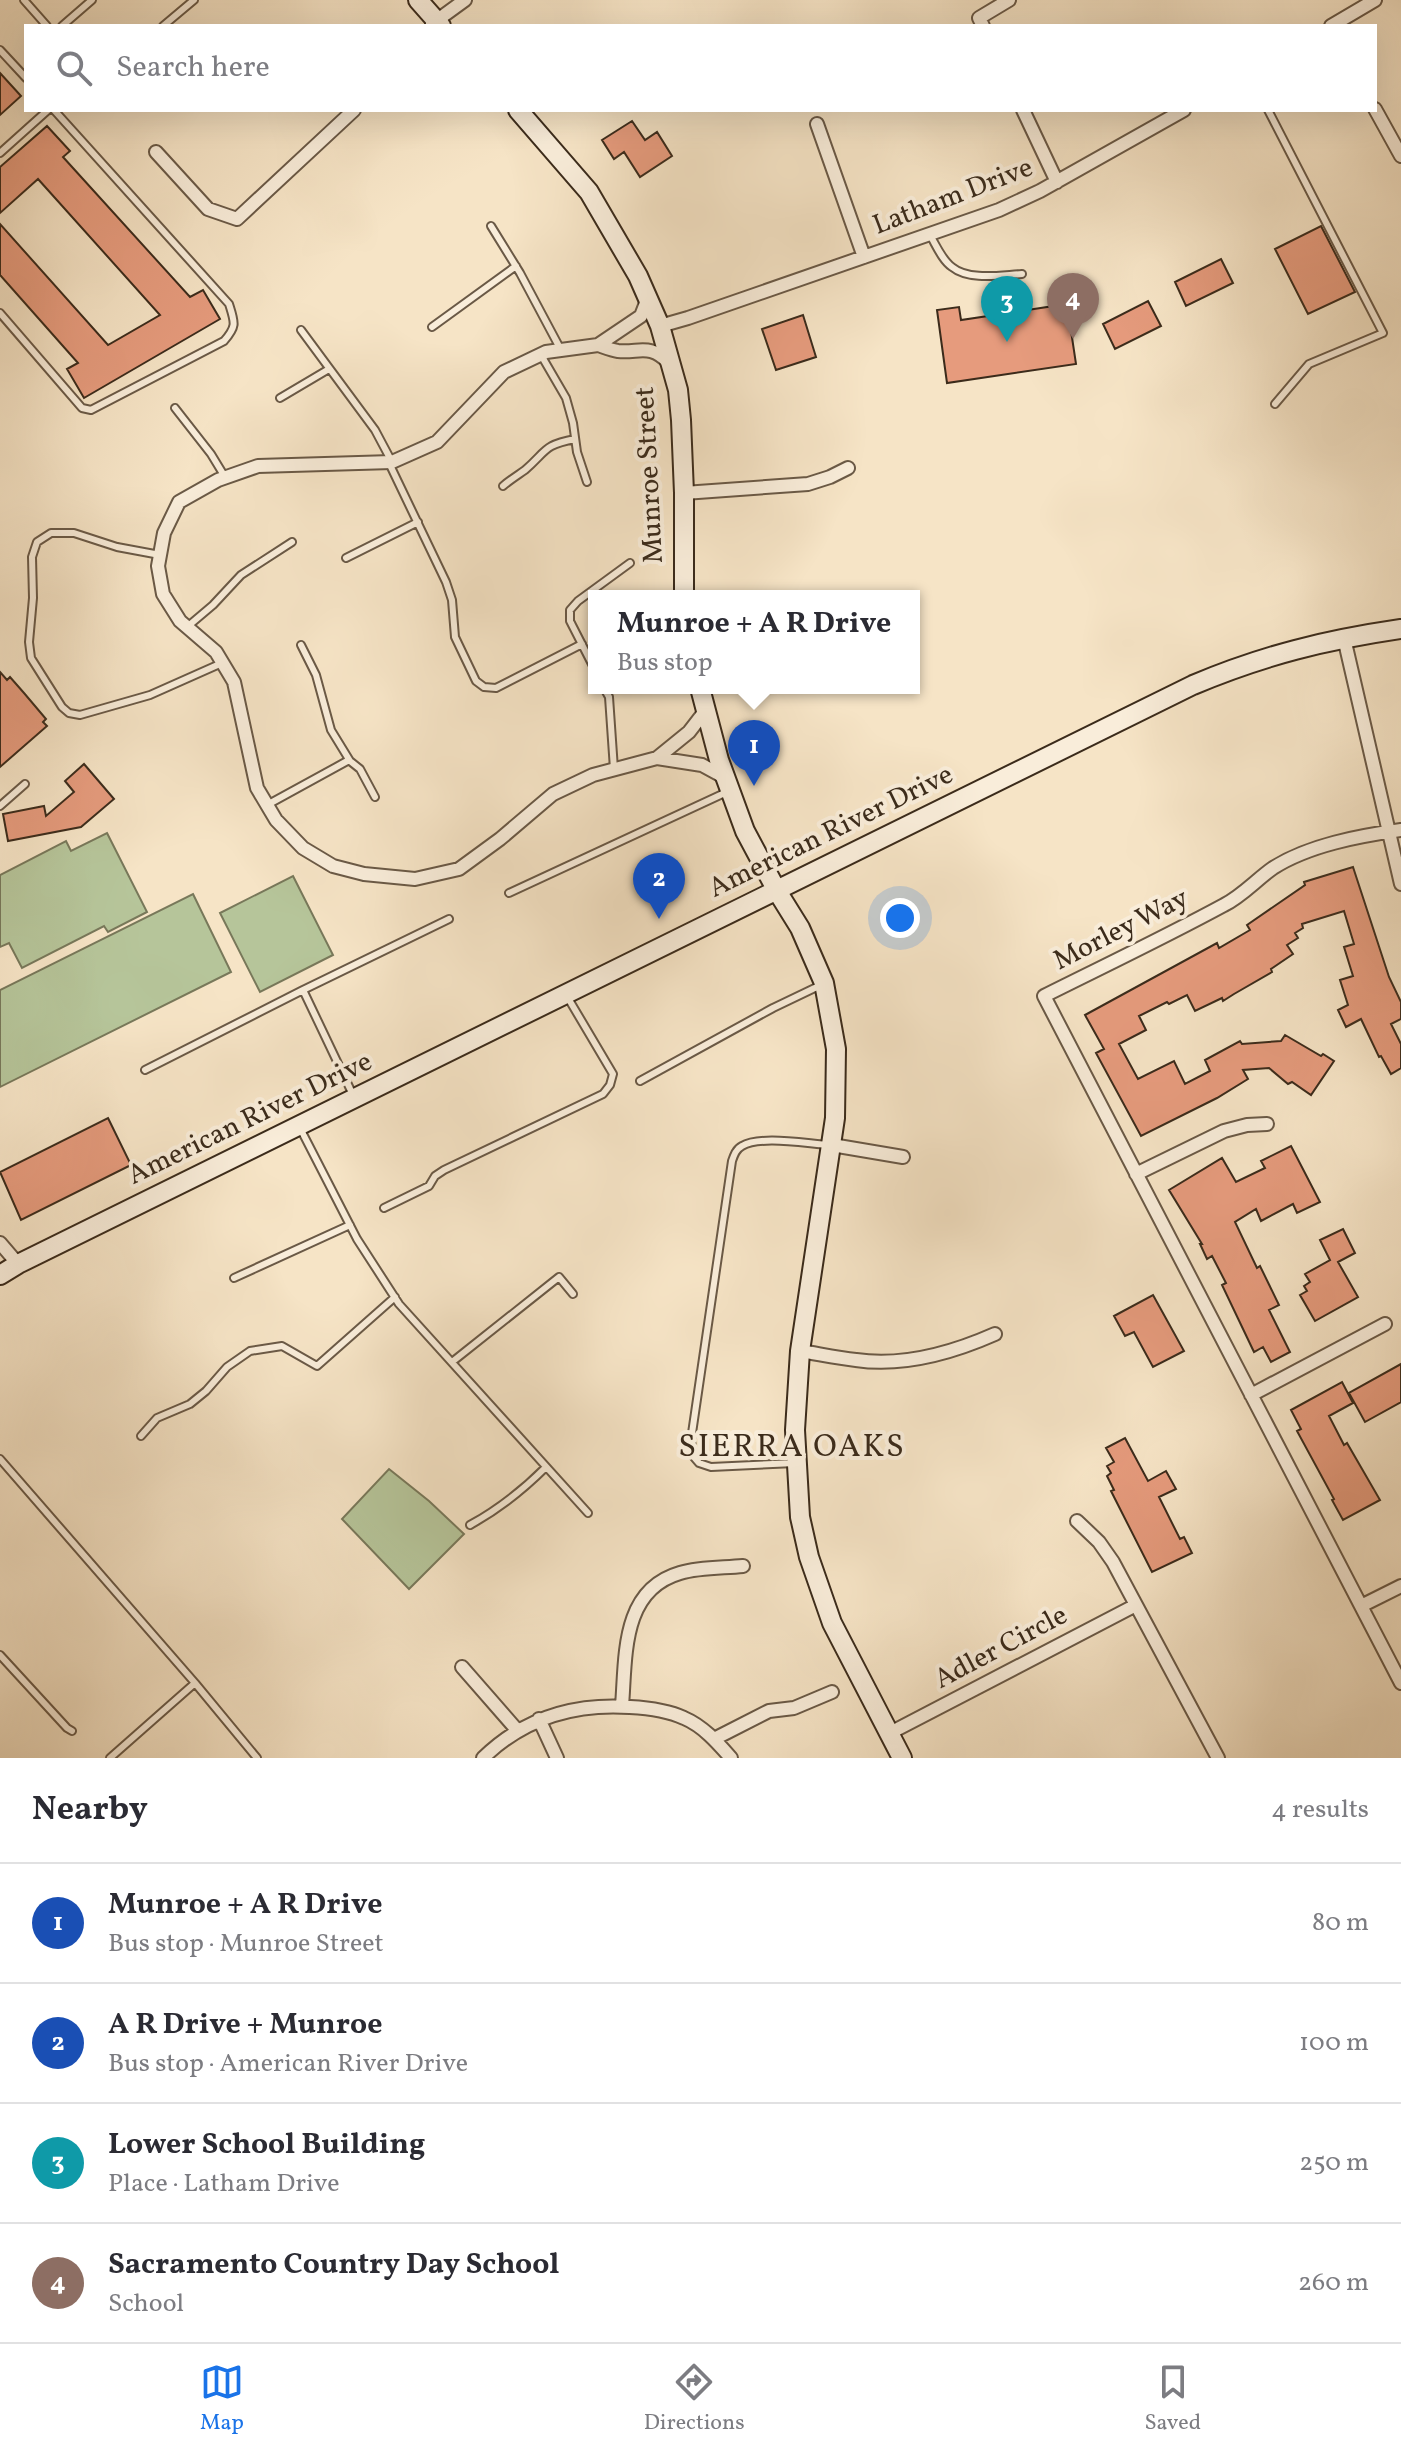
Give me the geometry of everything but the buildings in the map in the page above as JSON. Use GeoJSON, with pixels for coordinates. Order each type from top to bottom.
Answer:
{"type":"FeatureCollection","features":[{"type":"Feature","properties":{"kind":"street"},"geometry":{"type":"LineString","coordinates":[[418,0],[435,24],[465,0]]}},
{"type":"Feature","properties":{"kind":"street"},"geometry":{"type":"LineString","coordinates":[[982,24],[979,18],[1009,0]]}},
{"type":"Feature","properties":{"kind":"street"},"geometry":{"type":"LineString","coordinates":[[1334,24],[1375,0]]}},
{"type":"Feature","properties":{"kind":"street"},"geometry":{"type":"LineString","coordinates":[[156,152],[208,209],[237,219],[352,112]]}},
{"type":"Feature","properties":{"kind":"street","name":"Munroe Street"},"geometry":{"type":"LineString","coordinates":[[520,112],[589,192],[620,244],[660,326],[678,390],[681,420],[684,590]]}},
{"type":"Feature","properties":{"kind":"street"},"geometry":{"type":"LineString","coordinates":[[1024,112],[1057,182]]}},
{"type":"Feature","properties":{"kind":"street","name":"Latham Drive"},"geometry":{"type":"LineString","coordinates":[[660,326],[999,210],[1057,182],[1180,112]]}},
{"type":"Feature","properties":{"kind":"street"},"geometry":{"type":"LineString","coordinates":[[1377,112],[1401,156]]}},
{"type":"Feature","properties":{"kind":"street","name":"Latham Drive"},"geometry":{"type":"LineString","coordinates":[[817,124],[864,257]]}},
{"type":"Feature","properties":{"kind":"street"},"geometry":{"type":"LineString","coordinates":[[648,298],[641,316],[598,345],[541,355],[504,372],[437,442],[390,462],[258,466],[225,477],[179,502],[164,533],[158,566],[163,594],[180,621],[216,652],[234,682],[257,788],[276,820],[303,848],[333,866],[364,874],[415,879],[459,869],[553,794],[593,775],[657,758],[711,768],[727,784]]}},
{"type":"Feature","properties":{"kind":"street"},"geometry":{"type":"LineString","coordinates":[[598,345],[618,351],[650,350],[661,355],[672,366]]}},
{"type":"Feature","properties":{"kind":"street"},"geometry":{"type":"LineString","coordinates":[[684,493],[808,484],[848,468]]}},
{"type":"Feature","properties":{"kind":"street","name":"American River Drive"},"geometry":{"type":"LineString","coordinates":[[0,1275],[1193,685],[1283,652],[1401,629]]}},
{"type":"Feature","properties":{"kind":"street"},"geometry":{"type":"LineString","coordinates":[[1344,638],[1395,831],[1401,884]]}},
{"type":"Feature","properties":{"kind":"street"},"geometry":{"type":"LineString","coordinates":[[702,694],[727,784],[745,831],[800,928],[824,983],[836,1049],[835,1118],[800,1351],[795,1463],[800,1517],[812,1568],[832,1623],[902,1758]]}},
{"type":"Feature","properties":{"kind":"street"},"geometry":{"type":"LineString","coordinates":[[657,758],[689,732],[706,710]]}},
{"type":"Feature","properties":{"kind":"street","name":"Morley Way"},"geometry":{"type":"LineString","coordinates":[[1395,831],[1327,846],[1285,862],[1228,903],[1044,996],[1401,1683]]}},
{"type":"Feature","properties":{"kind":"street"},"geometry":{"type":"LineString","coordinates":[[1136,1174],[1224,1131],[1267,1124]]}},
{"type":"Feature","properties":{"kind":"street"},"geometry":{"type":"LineString","coordinates":[[832,1145],[903,1157]]}},
{"type":"Feature","properties":{"kind":"street"},"geometry":{"type":"LineString","coordinates":[[0,1243],[18,1264]]}},
{"type":"Feature","properties":{"kind":"street"},"geometry":{"type":"LineString","coordinates":[[1251,1395],[1385,1324]]}},
{"type":"Feature","properties":{"kind":"street"},"geometry":{"type":"LineString","coordinates":[[800,1351],[858,1361],[886,1361],[941,1354],[995,1334]]}},
{"type":"Feature","properties":{"kind":"street"},"geometry":{"type":"LineString","coordinates":[[1077,1521],[1099,1542],[1113,1562],[1218,1758]]}},
{"type":"Feature","properties":{"kind":"street"},"geometry":{"type":"LineString","coordinates":[[622,1706],[628,1631],[640,1602],[662,1581],[679,1573],[743,1566]]}},
{"type":"Feature","properties":{"kind":"street"},"geometry":{"type":"LineString","coordinates":[[1361,1606],[1401,1586]]}},
{"type":"Feature","properties":{"kind":"street","name":"Adler Circle"},"geometry":{"type":"LineString","coordinates":[[888,1734],[1136,1605]]}},
{"type":"Feature","properties":{"kind":"street"},"geometry":{"type":"LineString","coordinates":[[462,1667],[517,1730]]}},
{"type":"Feature","properties":{"kind":"street"},"geometry":{"type":"LineString","coordinates":[[714,1739],[769,1711],[794,1708],[832,1692]]}},
{"type":"Feature","properties":{"kind":"street"},"geometry":{"type":"LineString","coordinates":[[483,1758],[517,1730],[539,1719],[574,1708],[622,1706],[663,1710],[684,1718],[701,1727],[729,1758]]}},
{"type":"Feature","properties":{"kind":"street"},"geometry":{"type":"LineString","coordinates":[[539,1719],[557,1758]]}},
{"type":"Feature","properties":{"kind":"lane"},"geometry":{"type":"LineString","coordinates":[[24,0],[45,24]]}},
{"type":"Feature","properties":{"kind":"lane"},"geometry":{"type":"LineString","coordinates":[[64,24],[92,0]]}},
{"type":"Feature","properties":{"kind":"lane"},"geometry":{"type":"LineString","coordinates":[[165,24],[194,0]]}},
{"type":"Feature","properties":{"kind":"lane"},"geometry":{"type":"LineString","coordinates":[[0,50],[24,76]]}},
{"type":"Feature","properties":{"kind":"lane"},"geometry":{"type":"LineString","coordinates":[[0,153],[46,112]]}},
{"type":"Feature","properties":{"kind":"lane"},"geometry":{"type":"LineString","coordinates":[[0,313],[82,408],[91,410],[224,341],[233,330],[235,321],[229,304],[56,112]]}},
{"type":"Feature","properties":{"kind":"lane"},"geometry":{"type":"LineString","coordinates":[[1269,112],[1383,333],[1309,364],[1275,404]]}},
{"type":"Feature","properties":{"kind":"lane"},"geometry":{"type":"LineString","coordinates":[[491,226],[561,350]]}},
{"type":"Feature","properties":{"kind":"lane"},"geometry":{"type":"LineString","coordinates":[[930,235],[953,269],[972,276],[1022,274]]}},
{"type":"Feature","properties":{"kind":"lane"},"geometry":{"type":"LineString","coordinates":[[432,327],[516,266]]}},
{"type":"Feature","properties":{"kind":"lane"},"geometry":{"type":"LineString","coordinates":[[301,330],[375,430],[446,582],[452,600],[455,637],[476,681],[484,687],[496,688],[582,644]]}},
{"type":"Feature","properties":{"kind":"lane"},"geometry":{"type":"LineString","coordinates":[[541,355],[566,398],[587,482]]}},
{"type":"Feature","properties":{"kind":"lane"},"geometry":{"type":"LineString","coordinates":[[280,398],[329,369]]}},
{"type":"Feature","properties":{"kind":"lane"},"geometry":{"type":"LineString","coordinates":[[175,408],[225,477]]}},
{"type":"Feature","properties":{"kind":"lane"},"geometry":{"type":"LineString","coordinates":[[503,486],[527,469],[543,450],[558,442],[575,439]]}},
{"type":"Feature","properties":{"kind":"lane"},"geometry":{"type":"LineString","coordinates":[[346,558],[418,522]]}},
{"type":"Feature","properties":{"kind":"lane"},"geometry":{"type":"LineString","coordinates":[[160,555],[117,547],[74,533],[51,533],[37,542],[32,557],[31,658],[62,707],[69,713],[80,715],[150,695],[223,663]]}},
{"type":"Feature","properties":{"kind":"lane"},"geometry":{"type":"LineString","coordinates":[[187,627],[241,575],[292,542]]}},
{"type":"Feature","properties":{"kind":"lane"},"geometry":{"type":"LineString","coordinates":[[593,590],[630,563]]}},
{"type":"Feature","properties":{"kind":"lane"},"geometry":{"type":"LineString","coordinates":[[588,594],[570,610],[570,621],[588,656]]}},
{"type":"Feature","properties":{"kind":"lane"},"geometry":{"type":"LineString","coordinates":[[301,645],[316,675],[331,730],[349,760],[360,769],[375,797]]}},
{"type":"Feature","properties":{"kind":"lane"},"geometry":{"type":"LineString","coordinates":[[607,694],[614,769]]}},
{"type":"Feature","properties":{"kind":"lane"},"geometry":{"type":"LineString","coordinates":[[267,805],[349,760]]}},
{"type":"Feature","properties":{"kind":"lane"},"geometry":{"type":"LineString","coordinates":[[0,806],[25,784]]}},
{"type":"Feature","properties":{"kind":"lane"},"geometry":{"type":"LineString","coordinates":[[509,893],[727,784]]}},
{"type":"Feature","properties":{"kind":"lane"},"geometry":{"type":"LineString","coordinates":[[145,1070],[449,919]]}},
{"type":"Feature","properties":{"kind":"lane"},"geometry":{"type":"LineString","coordinates":[[640,1081],[824,983]]}},
{"type":"Feature","properties":{"kind":"lane"},"geometry":{"type":"LineString","coordinates":[[303,990],[355,1098]]}},
{"type":"Feature","properties":{"kind":"lane"},"geometry":{"type":"LineString","coordinates":[[384,1208],[429,1186],[435,1176],[444,1170],[603,1094],[613,1074],[565,994]]}},
{"type":"Feature","properties":{"kind":"lane"},"geometry":{"type":"LineString","coordinates":[[299,1127],[350,1225],[395,1297],[588,1513]]}},
{"type":"Feature","properties":{"kind":"lane"},"geometry":{"type":"LineString","coordinates":[[795,1463],[711,1467],[699,1463],[693,1456],[691,1440],[735,1153],[740,1147],[756,1140],[832,1145]]}},
{"type":"Feature","properties":{"kind":"lane"},"geometry":{"type":"LineString","coordinates":[[234,1278],[350,1225]]}},
{"type":"Feature","properties":{"kind":"lane"},"geometry":{"type":"LineString","coordinates":[[452,1362],[559,1277],[573,1294]]}},
{"type":"Feature","properties":{"kind":"lane"},"geometry":{"type":"LineString","coordinates":[[141,1436],[157,1418],[190,1404],[227,1367],[250,1351],[282,1346],[317,1366],[395,1297]]}},
{"type":"Feature","properties":{"kind":"lane"},"geometry":{"type":"LineString","coordinates":[[0,1459],[257,1758]]}},
{"type":"Feature","properties":{"kind":"lane"},"geometry":{"type":"LineString","coordinates":[[470,1525],[526,1487],[546,1467]]}},
{"type":"Feature","properties":{"kind":"lane"},"geometry":{"type":"LineString","coordinates":[[0,1655],[72,1731]]}},
{"type":"Feature","properties":{"kind":"lane"},"geometry":{"type":"LineString","coordinates":[[110,1758],[195,1683]]}},
{"type":"Feature","properties":{"kind":"green space"},"geometry":{"type":"Polygon","coordinates":[[[107,833],[147,912],[108,932],[104,926],[22,968],[9,943],[0,947],[0,875],[66,841],[71,851],[107,833]]]}},
{"type":"Feature","properties":{"kind":"green space"},"geometry":{"type":"Polygon","coordinates":[[[293,876],[333,955],[260,992],[220,913],[293,876]]]}},
{"type":"Feature","properties":{"kind":"green space"},"geometry":{"type":"Polygon","coordinates":[[[193,894],[231,972],[0,1087],[0,990],[193,894]]]}},
{"type":"Feature","properties":{"kind":"green space"},"geometry":{"type":"Polygon","coordinates":[[[389,1469],[464,1534],[409,1589],[342,1519],[389,1469]]]}},
{"type":"Feature","properties":{"kind":"place","name":"Sacramento Country Day School"},"geometry":{"type":"Point","coordinates":[1073,339]}},
{"type":"Feature","properties":{"kind":"place","name":"Lower School Building"},"geometry":{"type":"Point","coordinates":[1007,342]}},
{"type":"Feature","properties":{"kind":"place","name":"Munroe + A R Drive"},"geometry":{"type":"Point","coordinates":[754,786]}},
{"type":"Feature","properties":{"kind":"place","name":"A R Drive + Munroe"},"geometry":{"type":"Point","coordinates":[659,919]}},
{"type":"Feature","properties":{"kind":"district","name":"SIERRA OAKS"},"geometry":{"type":"Point","coordinates":[792,1448]}}]}
